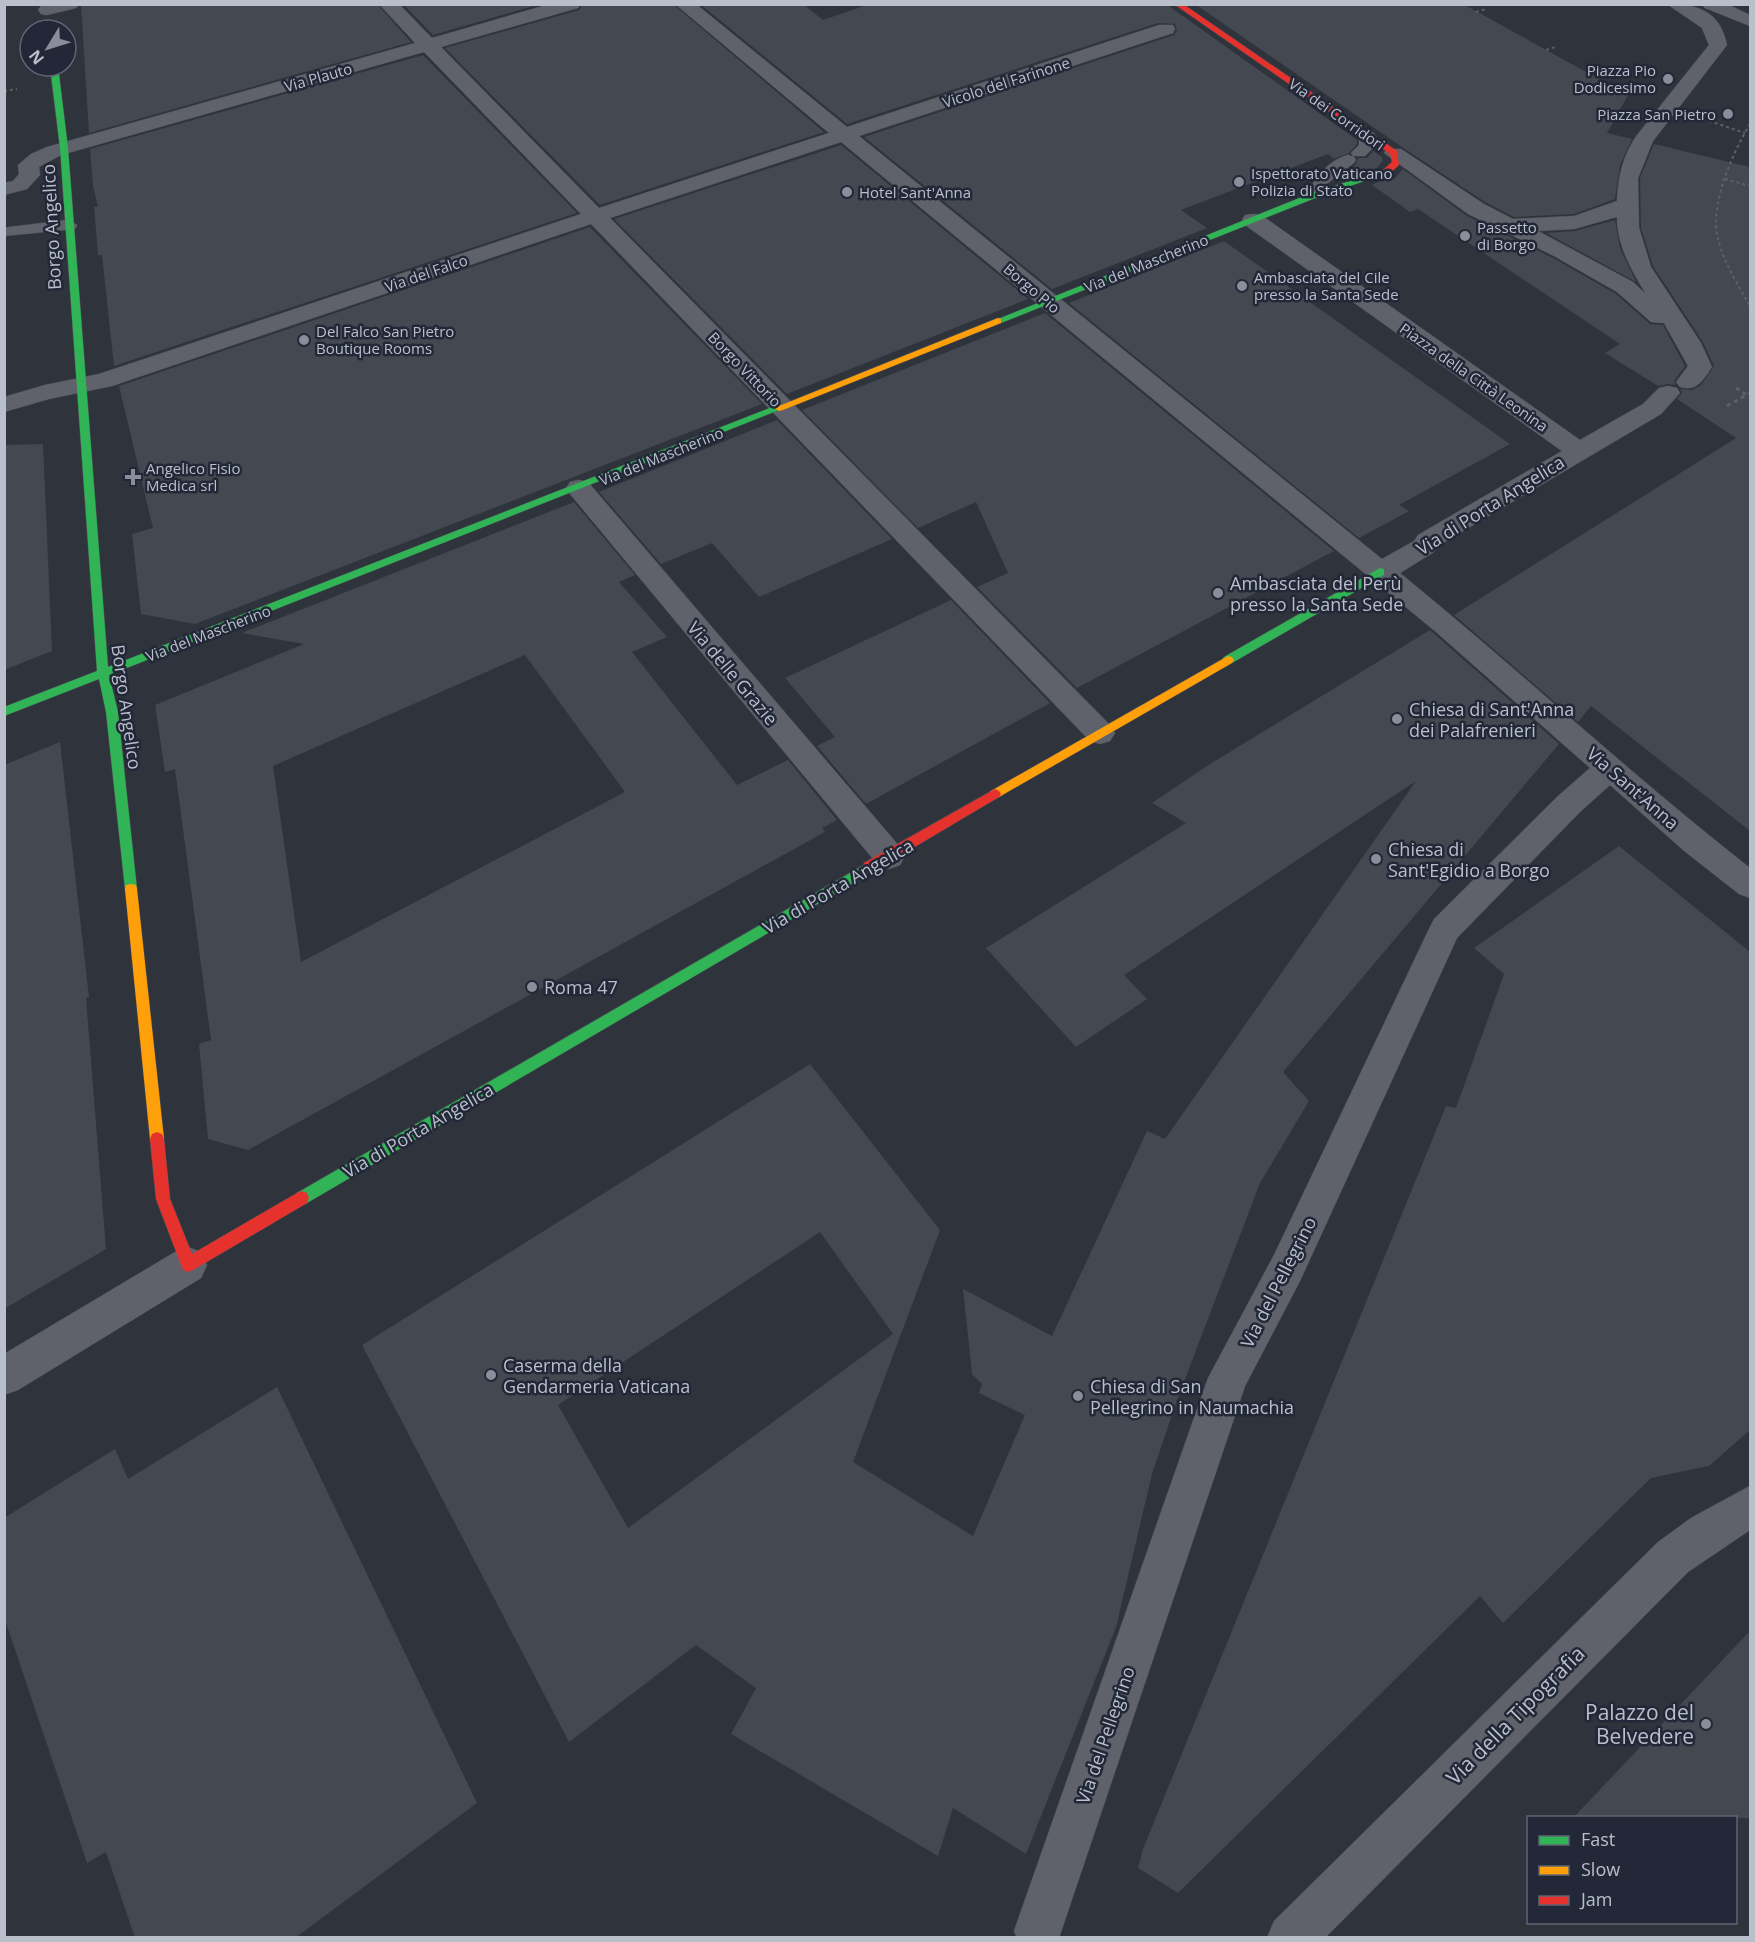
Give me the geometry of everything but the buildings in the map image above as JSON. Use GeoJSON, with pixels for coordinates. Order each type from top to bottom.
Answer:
{"type":"FeatureCollection","features":[{"type":"Feature","properties":{"kind":"street"},"geometry":{"type":"LineString","coordinates":[[43,7],[69,4]]}},
{"type":"Feature","properties":{"kind":"street","name":"Borgo Vittorio"},"geometry":{"type":"LineString","coordinates":[[388,4],[1100,733]]}},
{"type":"Feature","properties":{"kind":"street","name":"Via Plauto"},"geometry":{"type":"LineString","coordinates":[[4,189],[20,185],[29,178],[27,167],[34,160],[64,148],[572,4]]}},
{"type":"Feature","properties":{"kind":"street","name":"Borgo Pio"},"geometry":{"type":"LineString","coordinates":[[684,4],[1380,572]]}},
{"type":"Feature","properties":{"kind":"street","name":"Via dei Corridori"},"geometry":{"type":"LineString","coordinates":[[1177,4],[1476,209],[1562,251],[1624,287],[1689,342]]}},
{"type":"Feature","properties":{"kind":"street"},"geometry":{"type":"LineString","coordinates":[[1676,4],[1708,22],[1716,33],[1718,45],[1637,150],[1628,177],[1628,228],[1640,267],[1689,342]]}},
{"type":"Feature","properties":{"kind":"street"},"geometry":{"type":"LineString","coordinates":[[1711,4],[1750,21]]}},
{"type":"Feature","properties":{"kind":"street","name":"Vicolo del Farinone"},"geometry":{"type":"LineString","coordinates":[[846,134],[1200,19]]}},
{"type":"Feature","properties":{"kind":"street","name":"Borgo Angelico"},"geometry":{"type":"LineString","coordinates":[[55,78],[64,148],[103,673],[112,712],[163,1199],[188,1265]]}},
{"type":"Feature","properties":{"kind":"street","name":"Via del Falco"},"geometry":{"type":"LineString","coordinates":[[4,405],[45,392],[104,381],[846,134]]}},
{"type":"Feature","properties":{"kind":"street","name":"Via del Mascherino"},"geometry":{"type":"LineString","coordinates":[[4,712],[579,488],[1315,195],[1378,175],[1396,163],[1394,153]]}},
{"type":"Feature","properties":{"kind":"street","name":"Via dei Corridori"},"geometry":{"type":"LineString","coordinates":[[1498,220],[1546,226],[1573,224],[1590,221],[1628,204]]}},
{"type":"Feature","properties":{"kind":"street","name":"Piazza della Città Leonina"},"geometry":{"type":"LineString","coordinates":[[1253,220],[1579,451]]}},
{"type":"Feature","properties":{"kind":"street","name":"Via di Porta Angelica"},"geometry":{"type":"LineString","coordinates":[[4,1376],[611,1016],[1425,546],[1427,541],[1652,409],[1700,367],[1689,342]]}},
{"type":"Feature","properties":{"kind":"street","name":"Via delle Grazie"},"geometry":{"type":"LineString","coordinates":[[579,488],[889,856]]}},
{"type":"Feature","properties":{"kind":"street","name":"Via Sant'Anna"},"geometry":{"type":"LineString","coordinates":[[1380,572],[1446,625],[1610,768],[1750,885]]}},
{"type":"Feature","properties":{"kind":"street","name":"Via del Pellegrino"},"geometry":{"type":"LineString","coordinates":[[1038,1931],[1228,1378],[1287,1268],[1445,929],[1569,804],[1610,768]]}},
{"type":"Feature","properties":{"kind":"street","name":"Via della Tipografia"},"geometry":{"type":"LineString","coordinates":[[1291,1938],[1673,1557],[1706,1533],[1750,1507]]}},
{"type":"Feature","properties":{"kind":"lane"},"geometry":{"type":"LineString","coordinates":[[1315,195],[1321,180],[1367,146],[1367,134]]}},
{"type":"Feature","properties":{"kind":"lane"},"geometry":{"type":"LineString","coordinates":[[9,232],[69,225]]}},
{"type":"Feature","properties":{"kind":"path"},"geometry":{"type":"LineString","coordinates":[[1476,12],[1486,9]]}},
{"type":"Feature","properties":{"kind":"path"},"geometry":{"type":"LineString","coordinates":[[1546,50],[1555,47]]}},
{"type":"Feature","properties":{"kind":"path"},"geometry":{"type":"LineString","coordinates":[[1595,77],[1604,74]]}},
{"type":"Feature","properties":{"kind":"path"},"geometry":{"type":"LineString","coordinates":[[1702,119],[1745,133]]}},
{"type":"Feature","properties":{"kind":"path"},"geometry":{"type":"LineString","coordinates":[[1750,124],[1725,179],[1716,231],[1734,279],[1750,306]]}},
{"type":"Feature","properties":{"kind":"path"},"geometry":{"type":"LineString","coordinates":[[1725,179],[1750,186]]}},
{"type":"Feature","properties":{"kind":"path"},"geometry":{"type":"LineString","coordinates":[[1727,406],[1750,393]]}},
{"type":"Feature","properties":{"kind":"traffic: fast"},"geometry":{"type":"LineString","coordinates":[[55,78],[64,148],[99,635],[103,673],[112,712],[131,889]]}},
{"type":"Feature","properties":{"kind":"traffic: fast"},"geometry":{"type":"LineString","coordinates":[[998,321],[1315,195],[1372,177]]}},
{"type":"Feature","properties":{"kind":"traffic: fast"},"geometry":{"type":"LineString","coordinates":[[4,712],[779,408]]}},
{"type":"Feature","properties":{"kind":"traffic: fast"},"geometry":{"type":"LineString","coordinates":[[1228,660],[1380,572]]}},
{"type":"Feature","properties":{"kind":"traffic: fast"},"geometry":{"type":"LineString","coordinates":[[302,1198],[869,867]]}},
{"type":"Feature","properties":{"kind":"traffic: slow"},"geometry":{"type":"LineString","coordinates":[[779,408],[998,321]]}},
{"type":"Feature","properties":{"kind":"traffic: slow"},"geometry":{"type":"LineString","coordinates":[[995,794],[1228,660]]}},
{"type":"Feature","properties":{"kind":"traffic: slow"},"geometry":{"type":"LineString","coordinates":[[131,889],[157,1139]]}},
{"type":"Feature","properties":{"kind":"traffic: jam"},"geometry":{"type":"LineString","coordinates":[[1177,4],[1394,153],[1396,163],[1385,173]]}},
{"type":"Feature","properties":{"kind":"traffic: jam"},"geometry":{"type":"LineString","coordinates":[[869,867],[995,794]]}},
{"type":"Feature","properties":{"kind":"traffic: jam"},"geometry":{"type":"LineString","coordinates":[[157,1139],[163,1199],[188,1265],[302,1198]]}},
{"type":"Feature","properties":{"kind":"place","name":"Piazza Pio Dodicesimo"},"geometry":{"type":"Point","coordinates":[1668,79]}},
{"type":"Feature","properties":{"kind":"place","name":"Piazza San Pietro"},"geometry":{"type":"Point","coordinates":[1728,114]}},
{"type":"Feature","properties":{"kind":"place","name":"Ispettorato Vaticano Polizia di Stato"},"geometry":{"type":"Point","coordinates":[1239,182]}},
{"type":"Feature","properties":{"kind":"place","name":"Hotel Sant'Anna"},"geometry":{"type":"Point","coordinates":[847,192]}},
{"type":"Feature","properties":{"kind":"place","name":"Passetto di Borgo"},"geometry":{"type":"Point","coordinates":[1465,236]}},
{"type":"Feature","properties":{"kind":"place","name":"Ambasciata del Cile presso la Santa Sede"},"geometry":{"type":"Point","coordinates":[1242,286]}},
{"type":"Feature","properties":{"kind":"place","name":"Del Falco San Pietro Boutique Rooms"},"geometry":{"type":"Point","coordinates":[304,340]}},
{"type":"Feature","properties":{"kind":"place","name":"Angelico Fisio Medica srl"},"geometry":{"type":"Point","coordinates":[133,477]}},
{"type":"Feature","properties":{"kind":"place","name":"Ambasciata del Perù presso la Santa Sede"},"geometry":{"type":"Point","coordinates":[1218,593]}},
{"type":"Feature","properties":{"kind":"place","name":"Chiesa di Sant'Anna dei Palafrenieri"},"geometry":{"type":"Point","coordinates":[1397,719]}},
{"type":"Feature","properties":{"kind":"place","name":"Chiesa di Sant'Egidio a Borgo"},"geometry":{"type":"Point","coordinates":[1376,859]}},
{"type":"Feature","properties":{"kind":"place","name":"Roma 47"},"geometry":{"type":"Point","coordinates":[532,987]}},
{"type":"Feature","properties":{"kind":"place","name":"Caserma della Gendarmeria Vaticana"},"geometry":{"type":"Point","coordinates":[491,1375]}},
{"type":"Feature","properties":{"kind":"place","name":"Chiesa di San Pellegrino in Naumachia"},"geometry":{"type":"Point","coordinates":[1078,1396]}},
{"type":"Feature","properties":{"kind":"place","name":"Palazzo del Belvedere"},"geometry":{"type":"Point","coordinates":[1706,1724]}}]}
